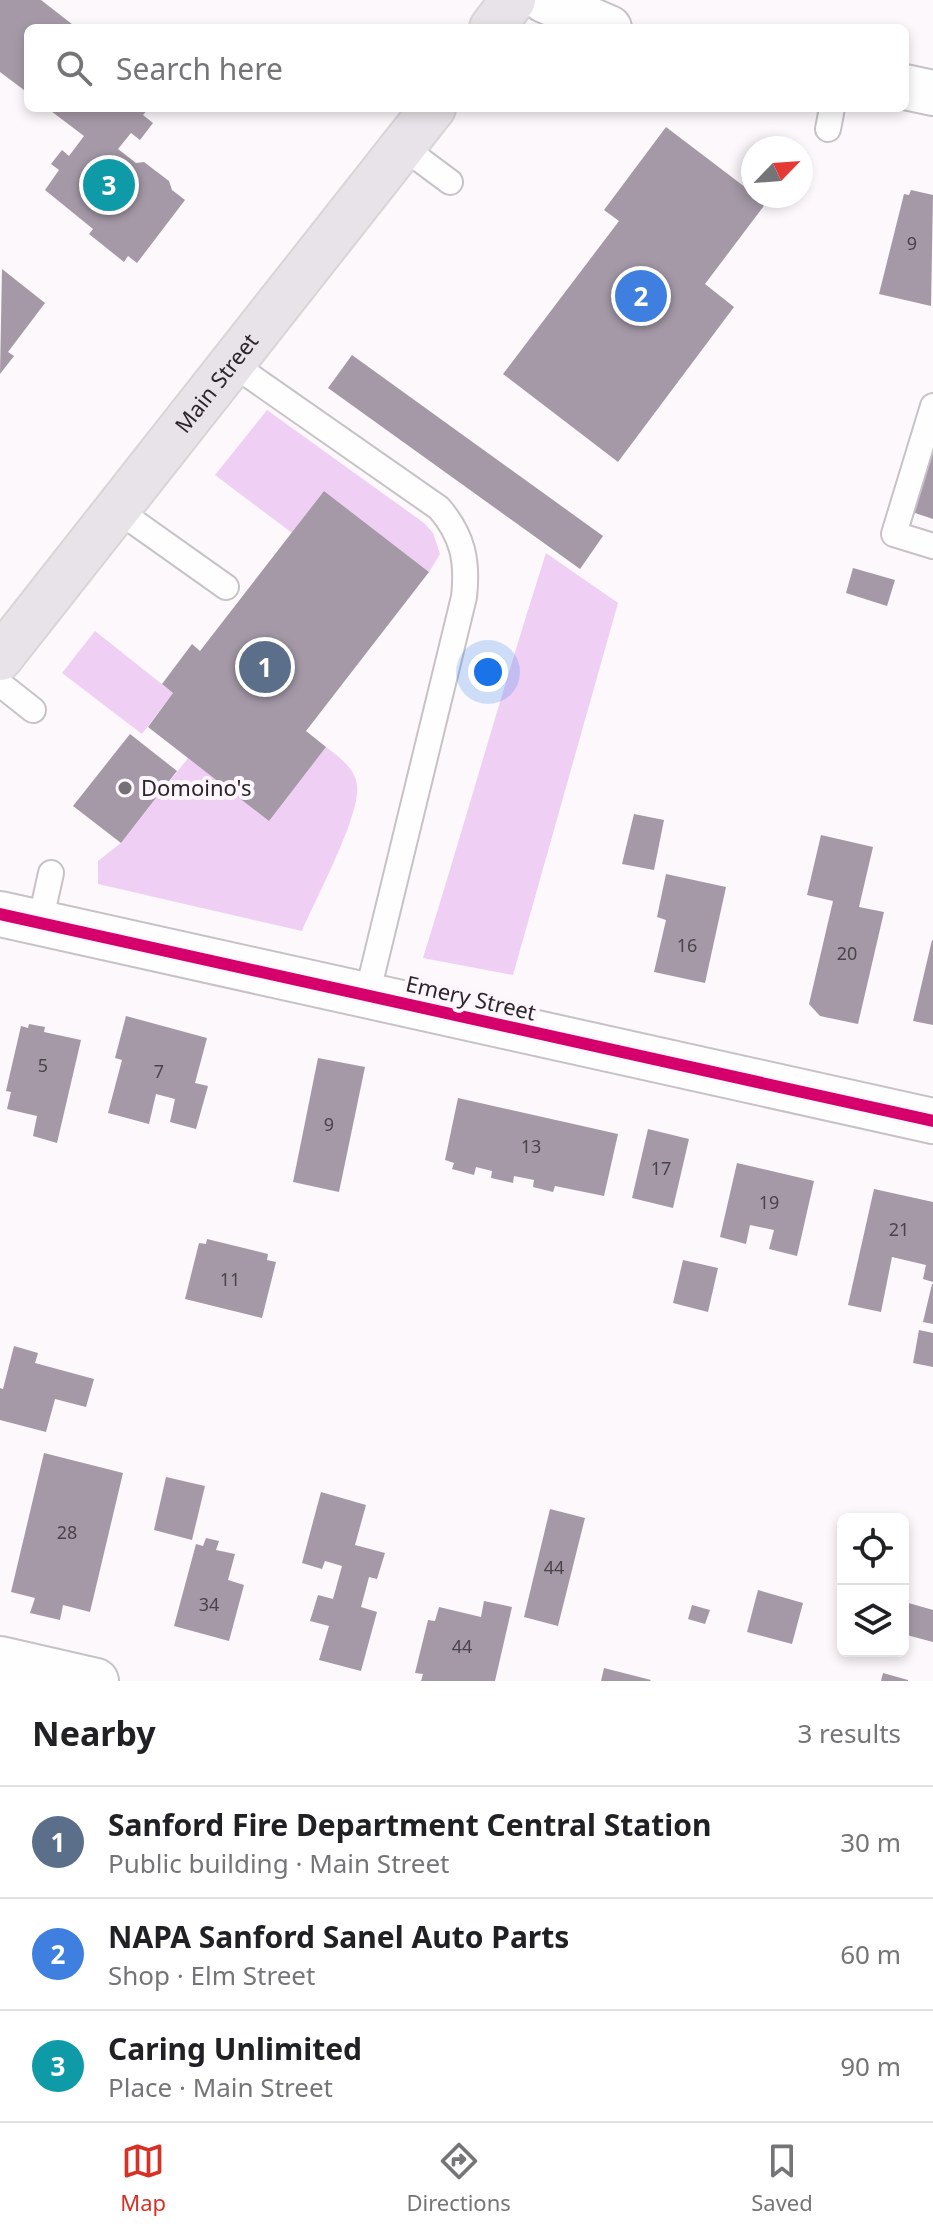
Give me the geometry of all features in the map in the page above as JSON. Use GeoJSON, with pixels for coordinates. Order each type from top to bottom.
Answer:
{"type":"FeatureCollection","features":[{"type":"Feature","properties":{"kind":"highway"},"geometry":{"type":"LineString","coordinates":[[495,24],[513,0]]}},
{"type":"Feature","properties":{"kind":"highway","name":"Main Street"},"geometry":{"type":"LineString","coordinates":[[4,644],[116,509],[430,112]]}},
{"type":"Feature","properties":{"kind":"street"},"geometry":{"type":"LineString","coordinates":[[544,0],[600,24]]}},
{"type":"Feature","properties":{"kind":"street"},"geometry":{"type":"LineString","coordinates":[[909,88],[933,93]]}},
{"type":"Feature","properties":{"kind":"street","name":"Emery Street"},"geometry":{"type":"LineString","coordinates":[[20,918],[933,1121]]}},
{"type":"Feature","properties":{"kind":"street"},"geometry":{"type":"LineString","coordinates":[[0,1659],[96,1681]]}},
{"type":"Feature","properties":{"kind":"lane"},"geometry":{"type":"LineString","coordinates":[[403,147],[450,182]]}},
{"type":"Feature","properties":{"kind":"lane"},"geometry":{"type":"LineString","coordinates":[[230,362],[439,508],[454,526],[464,548],[467,570],[464,597],[367,995]]}},
{"type":"Feature","properties":{"kind":"lane"},"geometry":{"type":"LineString","coordinates":[[933,406],[894,534],[933,546]]}},
{"type":"Feature","properties":{"kind":"lane"},"geometry":{"type":"LineString","coordinates":[[116,509],[226,587]]}},
{"type":"Feature","properties":{"kind":"lane"},"geometry":{"type":"LineString","coordinates":[[0,684],[33,710]]}},
{"type":"Feature","properties":{"kind":"lane"},"geometry":{"type":"LineString","coordinates":[[20,918],[51,873]]}},
{"type":"Feature","properties":{"kind":"shaded area"},"geometry":{"type":"Polygon","coordinates":[[[267,410],[424,523],[433,533],[440,554],[429,572],[324,491],[292,533],[215,475],[267,410]]]}},
{"type":"Feature","properties":{"kind":"shaded area"},"geometry":{"type":"Polygon","coordinates":[[[546,553],[618,603],[513,975],[423,958],[546,553]]]}},
{"type":"Feature","properties":{"kind":"shaded area"},"geometry":{"type":"Polygon","coordinates":[[[95,631],[173,693],[142,734],[62,673],[95,631]]]}},
{"type":"Feature","properties":{"kind":"shaded area"},"geometry":{"type":"Polygon","coordinates":[[[326,747],[353,773],[357,785],[356,799],[336,858],[302,931],[98,884],[98,861],[121,843],[188,758],[269,820],[326,747]]]}},
{"type":"Feature","properties":{"kind":"building"},"geometry":{"type":"Polygon","coordinates":[[[0,0],[41,0],[72,24],[24,24],[24,90],[0,72],[0,0]]]}},
{"type":"Feature","properties":{"kind":"building"},"geometry":{"type":"Polygon","coordinates":[[[52,112],[146,112],[143,115],[153,123],[140,140],[131,133],[118,149],[136,163],[144,162],[169,181],[172,190],[185,200],[137,263],[128,256],[124,262],[89,234],[93,229],[45,190],[59,170],[51,164],[62,150],[69,156],[84,136],[52,112]]]}},
{"type":"Feature","properties":{"kind":"building"},"geometry":{"type":"Polygon","coordinates":[[[666,127],[741,184],[741,208],[762,208],[705,284],[734,307],[618,462],[503,374],[619,221],[604,210],[666,127]]]}},
{"type":"Feature","properties":{"kind":"building"},"geometry":{"type":"Polygon","coordinates":[[[911,190],[933,195],[931,306],[879,294],[904,194],[909,195],[911,190]]]}},
{"type":"Feature","properties":{"kind":"building"},"geometry":{"type":"Polygon","coordinates":[[[2,269],[45,303],[8,352],[14,356],[0,374],[2,269]]]}},
{"type":"Feature","properties":{"kind":"building"},"geometry":{"type":"Polygon","coordinates":[[[352,355],[603,536],[580,569],[328,388],[352,355]]]}},
{"type":"Feature","properties":{"kind":"building"},"geometry":{"type":"Polygon","coordinates":[[[933,437],[933,519],[909,511],[933,437]]]}},
{"type":"Feature","properties":{"kind":"building"},"geometry":{"type":"Polygon","coordinates":[[[324,491],[429,572],[306,731],[326,747],[269,821],[148,727],[173,693],[162,684],[192,644],[200,651],[324,491]]]}},
{"type":"Feature","properties":{"kind":"building"},"geometry":{"type":"Polygon","coordinates":[[[853,568],[895,580],[887,606],[846,593],[853,568]]]}},
{"type":"Feature","properties":{"kind":"building","name":"Domoino's"},"geometry":{"type":"Polygon","coordinates":[[[130,734],[177,771],[121,843],[73,806],[130,734]]]}},
{"type":"Feature","properties":{"kind":"building"},"geometry":{"type":"Polygon","coordinates":[[[634,814],[664,820],[654,870],[622,864],[634,814]]]}},
{"type":"Feature","properties":{"kind":"building"},"geometry":{"type":"Polygon","coordinates":[[[821,835],[873,847],[859,907],[884,912],[858,1024],[820,1016],[809,1004],[833,901],[807,895],[821,835]]]}},
{"type":"Feature","properties":{"kind":"building"},"geometry":{"type":"Polygon","coordinates":[[[666,874],[726,887],[705,983],[654,972],[666,920],[657,917],[666,874]]]}},
{"type":"Feature","properties":{"kind":"building"},"geometry":{"type":"Polygon","coordinates":[[[933,941],[933,1025],[913,1021],[933,941]]]}},
{"type":"Feature","properties":{"kind":"building"},"geometry":{"type":"Polygon","coordinates":[[[126,1016],[207,1038],[195,1083],[208,1086],[196,1129],[170,1122],[175,1099],[156,1094],[149,1124],[108,1113],[122,1060],[115,1058],[126,1016]]]}},
{"type":"Feature","properties":{"kind":"building"},"geometry":{"type":"Polygon","coordinates":[[[29,1024],[45,1027],[44,1032],[81,1040],[57,1143],[33,1136],[37,1116],[7,1109],[11,1092],[6,1091],[21,1026],[28,1028],[29,1024]]]}},
{"type":"Feature","properties":{"kind":"building"},"geometry":{"type":"Polygon","coordinates":[[[318,1058],[365,1067],[339,1192],[293,1182],[318,1058]]]}},
{"type":"Feature","properties":{"kind":"building"},"geometry":{"type":"Polygon","coordinates":[[[458,1098],[618,1134],[604,1196],[555,1186],[553,1192],[533,1187],[534,1180],[514,1176],[513,1183],[491,1178],[492,1171],[476,1167],[474,1175],[452,1169],[454,1163],[445,1160],[458,1098]]]}},
{"type":"Feature","properties":{"kind":"building"},"geometry":{"type":"Polygon","coordinates":[[[648,1129],[689,1139],[673,1208],[632,1198],[648,1129]]]}},
{"type":"Feature","properties":{"kind":"building"},"geometry":{"type":"Polygon","coordinates":[[[737,1163],[814,1181],[797,1256],[769,1249],[774,1230],[750,1225],[746,1244],[720,1237],[737,1163]]]}},
{"type":"Feature","properties":{"kind":"building"},"geometry":{"type":"Polygon","coordinates":[[[874,1189],[933,1202],[933,1282],[923,1279],[926,1265],[892,1257],[881,1312],[848,1305],[874,1189]]]}},
{"type":"Feature","properties":{"kind":"building"},"geometry":{"type":"Polygon","coordinates":[[[207,1239],[268,1254],[267,1260],[276,1262],[262,1318],[185,1299],[199,1243],[206,1244],[207,1239]]]}},
{"type":"Feature","properties":{"kind":"building"},"geometry":{"type":"Polygon","coordinates":[[[683,1260],[718,1268],[708,1312],[673,1303],[683,1260]]]}},
{"type":"Feature","properties":{"kind":"building"},"geometry":{"type":"Polygon","coordinates":[[[933,1284],[933,1324],[923,1322],[933,1284]]]}},
{"type":"Feature","properties":{"kind":"building"},"geometry":{"type":"Polygon","coordinates":[[[919,1330],[933,1333],[933,1367],[913,1363],[919,1330]]]}},
{"type":"Feature","properties":{"kind":"building"},"geometry":{"type":"Polygon","coordinates":[[[14,1346],[38,1353],[35,1363],[94,1379],[86,1407],[55,1399],[46,1432],[0,1420],[0,1388],[3,1389],[14,1346]]]}},
{"type":"Feature","properties":{"kind":"building"},"geometry":{"type":"Polygon","coordinates":[[[44,1453],[123,1473],[90,1612],[63,1605],[60,1620],[30,1613],[35,1598],[11,1592],[44,1453]]]}},
{"type":"Feature","properties":{"kind":"building"},"geometry":{"type":"Polygon","coordinates":[[[166,1477],[205,1486],[192,1540],[154,1530],[166,1477]]]}},
{"type":"Feature","properties":{"kind":"building"},"geometry":{"type":"Polygon","coordinates":[[[321,1492],[366,1505],[355,1545],[385,1553],[377,1579],[369,1577],[361,1607],[377,1612],[361,1671],[319,1660],[329,1626],[310,1621],[318,1595],[333,1599],[342,1566],[325,1561],[322,1569],[302,1563],[321,1492]]]}},
{"type":"Feature","properties":{"kind":"building"},"geometry":{"type":"Polygon","coordinates":[[[550,1509],[585,1518],[558,1626],[524,1617],[550,1509]]]}},
{"type":"Feature","properties":{"kind":"building"},"geometry":{"type":"Polygon","coordinates":[[[206,1538],[219,1541],[216,1550],[235,1554],[228,1580],[244,1585],[229,1641],[174,1626],[196,1544],[203,1546],[206,1538]]]}},
{"type":"Feature","properties":{"kind":"building"},"geometry":{"type":"Polygon","coordinates":[[[758,1590],[803,1603],[792,1644],[747,1632],[758,1590]]]}},
{"type":"Feature","properties":{"kind":"building"},"geometry":{"type":"Polygon","coordinates":[[[484,1601],[512,1607],[495,1681],[421,1681],[423,1674],[415,1673],[428,1620],[435,1621],[439,1607],[481,1617],[484,1601]]]}},
{"type":"Feature","properties":{"kind":"building"},"geometry":{"type":"Polygon","coordinates":[[[909,1603],[933,1610],[933,1642],[909,1636],[909,1603]]]}},
{"type":"Feature","properties":{"kind":"building"},"geometry":{"type":"Polygon","coordinates":[[[692,1605],[710,1610],[705,1624],[688,1619],[692,1605]]]}},
{"type":"Feature","properties":{"kind":"building"},"geometry":{"type":"Polygon","coordinates":[[[604,1668],[651,1680],[601,1681],[604,1668]]]}},
{"type":"Feature","properties":{"kind":"building"},"geometry":{"type":"Polygon","coordinates":[[[883,1673],[908,1680],[908,1681],[881,1681],[883,1673]]]}},
{"type":"Feature","properties":{"kind":"cycle path"},"geometry":{"type":"LineString","coordinates":[[0,914],[933,1121]]}},
{"type":"Feature","properties":{"kind":"place","name":"Caring Unlimited"},"geometry":{"type":"Point","coordinates":[109,185]}},
{"type":"Feature","properties":{"kind":"place","name":"NAPA Sanford Sanel Auto Parts"},"geometry":{"type":"Point","coordinates":[641,296]}},
{"type":"Feature","properties":{"kind":"place","name":"Sanford Fire Department Central Station"},"geometry":{"type":"Point","coordinates":[265,667]}},
{"type":"Feature","properties":{"kind":"place","name":"Domoino's"},"geometry":{"type":"Point","coordinates":[125,788]}}]}
